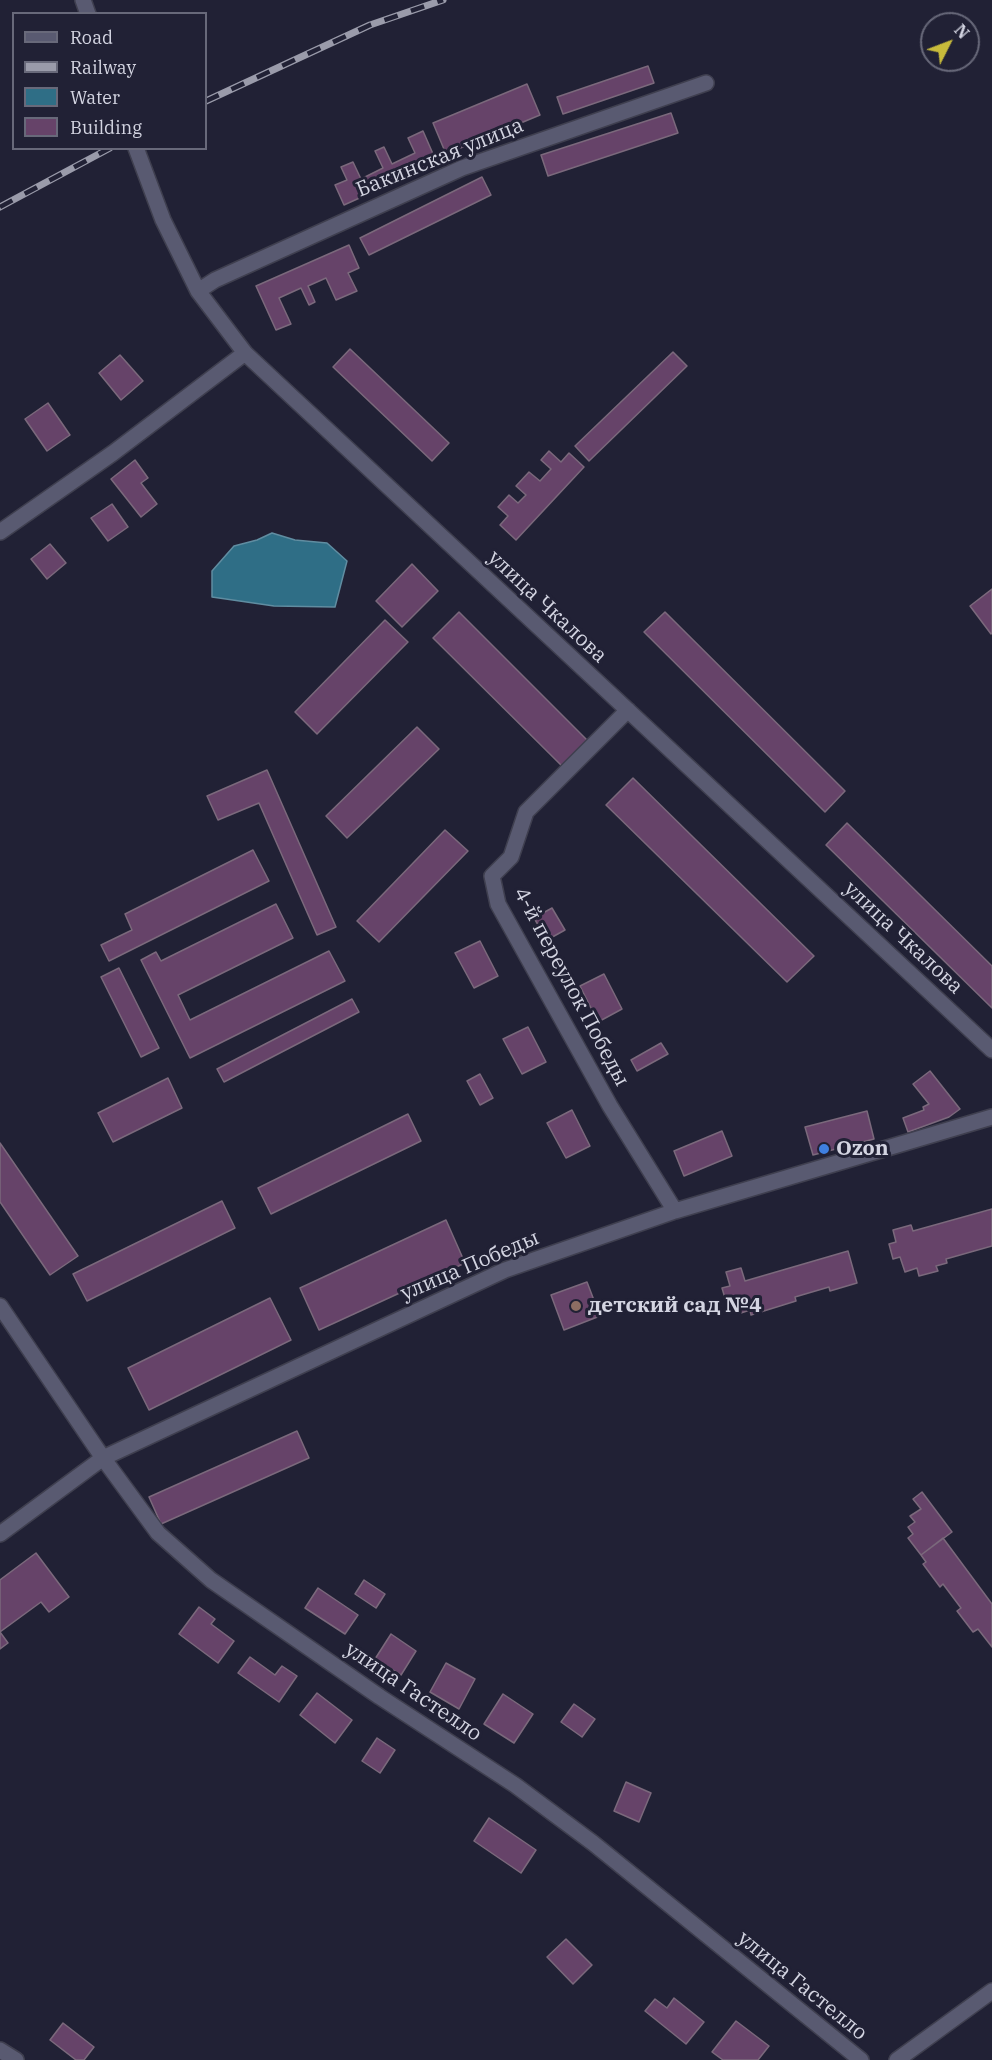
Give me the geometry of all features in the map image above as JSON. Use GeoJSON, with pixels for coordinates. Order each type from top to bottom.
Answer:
{"type":"FeatureCollection","features":[{"type":"Feature","properties":{"kind":"street","name":"Бакинская улица"},"geometry":{"type":"LineString","coordinates":[[198,291],[215,280],[462,168],[706,83]]}},
{"type":"Feature","properties":{"kind":"street","name":"улица Чкалова"},"geometry":{"type":"LineString","coordinates":[[137,150],[164,219],[198,291],[245,353],[992,1050]]}},
{"type":"Feature","properties":{"kind":"street"},"geometry":{"type":"LineString","coordinates":[[0,532],[113,453],[245,353]]}},
{"type":"Feature","properties":{"kind":"street","name":"4-й переулок Победы"},"geometry":{"type":"LineString","coordinates":[[628,710],[526,812],[511,857],[492,876],[498,904],[610,1106],[675,1211]]}},
{"type":"Feature","properties":{"kind":"street","name":"улица Победы"},"geometry":{"type":"LineString","coordinates":[[0,1534],[104,1458],[505,1270],[675,1211],[992,1117]]}},
{"type":"Feature","properties":{"kind":"street","name":"улица Гастелло"},"geometry":{"type":"LineString","coordinates":[[0,1306],[158,1533],[211,1580],[380,1697],[515,1785],[593,1843],[861,2060]]}},
{"type":"Feature","properties":{"kind":"street"},"geometry":{"type":"LineString","coordinates":[[897,2060],[992,1991]]}},
{"type":"Feature","properties":{"kind":"street"},"geometry":{"type":"LineString","coordinates":[[0,2050],[16,2060]]}},
{"type":"Feature","properties":{"kind":"water"},"geometry":{"type":"Polygon","coordinates":[[[272,533],[295,540],[327,543],[347,561],[335,607],[274,606],[212,597],[212,571],[234,546],[272,533]]]}},
{"type":"Feature","properties":{"kind":"building"},"geometry":{"type":"Polygon","coordinates":[[[648,66],[654,83],[563,114],[557,97],[648,66]]]}},
{"type":"Feature","properties":{"kind":"building"},"geometry":{"type":"Polygon","coordinates":[[[527,84],[540,115],[446,154],[433,123],[527,84]]]}},
{"type":"Feature","properties":{"kind":"building"},"geometry":{"type":"Polygon","coordinates":[[[671,113],[678,133],[548,176],[541,155],[671,113]]]}},
{"type":"Feature","properties":{"kind":"building"},"geometry":{"type":"Polygon","coordinates":[[[423,131],[437,163],[344,205],[335,185],[347,180],[341,167],[353,162],[361,179],[383,168],[375,151],[384,147],[392,164],[415,153],[408,138],[423,131]]]}},
{"type":"Feature","properties":{"kind":"building"},"geometry":{"type":"Polygon","coordinates":[[[482,177],[491,195],[369,255],[360,238],[482,177]]]}},
{"type":"Feature","properties":{"kind":"building"},"geometry":{"type":"Polygon","coordinates":[[[349,245],[359,268],[348,273],[357,291],[336,300],[326,278],[308,286],[315,302],[309,305],[301,288],[279,298],[291,324],[276,330],[256,286],[349,245]]]}},
{"type":"Feature","properties":{"kind":"building"},"geometry":{"type":"Polygon","coordinates":[[[350,349],[449,443],[432,461],[333,367],[350,349]]]}},
{"type":"Feature","properties":{"kind":"building"},"geometry":{"type":"Polygon","coordinates":[[[673,352],[687,366],[589,461],[575,446],[673,352]]]}},
{"type":"Feature","properties":{"kind":"building"},"geometry":{"type":"Polygon","coordinates":[[[120,355],[143,381],[121,400],[99,373],[120,355]]]}},
{"type":"Feature","properties":{"kind":"building"},"geometry":{"type":"Polygon","coordinates":[[[48,403],[70,435],[47,451],[25,419],[48,403]]]}},
{"type":"Feature","properties":{"kind":"building"},"geometry":{"type":"Polygon","coordinates":[[[549,451],[561,462],[569,453],[584,467],[516,540],[500,525],[508,516],[498,507],[509,495],[518,503],[526,495],[516,486],[529,472],[540,481],[551,469],[541,460],[549,451]]]}},
{"type":"Feature","properties":{"kind":"building"},"geometry":{"type":"Polygon","coordinates":[[[135,460],[148,478],[141,483],[157,504],[141,517],[111,479],[135,460]]]}},
{"type":"Feature","properties":{"kind":"building"},"geometry":{"type":"Polygon","coordinates":[[[112,504],[128,527],[108,541],[91,518],[112,504]]]}},
{"type":"Feature","properties":{"kind":"building"},"geometry":{"type":"Polygon","coordinates":[[[50,544],[66,563],[47,579],[31,559],[50,544]]]}},
{"type":"Feature","properties":{"kind":"building"},"geometry":{"type":"Polygon","coordinates":[[[412,564],[438,591],[402,627],[376,601],[412,564]]]}},
{"type":"Feature","properties":{"kind":"building"},"geometry":{"type":"Polygon","coordinates":[[[992,589],[992,633],[991,634],[970,606],[992,589]]]}},
{"type":"Feature","properties":{"kind":"building"},"geometry":{"type":"Polygon","coordinates":[[[459,612],[590,743],[565,769],[433,638],[459,612]]]}},
{"type":"Feature","properties":{"kind":"building"},"geometry":{"type":"Polygon","coordinates":[[[665,612],[845,791],[825,812],[644,632],[665,612]]]}},
{"type":"Feature","properties":{"kind":"building"},"geometry":{"type":"Polygon","coordinates":[[[385,620],[408,642],[317,734],[295,712],[385,620]]]}},
{"type":"Feature","properties":{"kind":"building"},"geometry":{"type":"Polygon","coordinates":[[[417,727],[439,749],[347,838],[326,816],[417,727]]]}},
{"type":"Feature","properties":{"kind":"building"},"geometry":{"type":"Polygon","coordinates":[[[267,770],[336,927],[317,935],[259,803],[218,820],[207,796],[267,770]]]}},
{"type":"Feature","properties":{"kind":"building"},"geometry":{"type":"Polygon","coordinates":[[[633,778],[814,956],[787,982],[606,805],[633,778]]]}},
{"type":"Feature","properties":{"kind":"building"},"geometry":{"type":"Polygon","coordinates":[[[847,823],[992,966],[992,1008],[826,845],[847,823]]]}},
{"type":"Feature","properties":{"kind":"building"},"geometry":{"type":"Polygon","coordinates":[[[445,830],[468,851],[379,942],[357,921],[445,830]]]}},
{"type":"Feature","properties":{"kind":"building"},"geometry":{"type":"Polygon","coordinates":[[[253,850],[269,881],[109,961],[101,945],[132,930],[125,914],[253,850]]]}},
{"type":"Feature","properties":{"kind":"building"},"geometry":{"type":"Polygon","coordinates":[[[276,904],[293,938],[178,995],[190,1020],[329,951],[345,981],[190,1058],[141,960],[156,952],[161,961],[276,904]]]}},
{"type":"Feature","properties":{"kind":"building"},"geometry":{"type":"Polygon","coordinates":[[[552,908],[565,930],[547,940],[534,918],[552,908]]]}},
{"type":"Feature","properties":{"kind":"building"},"geometry":{"type":"Polygon","coordinates":[[[480,941],[498,976],[474,988],[455,953],[480,941]]]}},
{"type":"Feature","properties":{"kind":"building"},"geometry":{"type":"Polygon","coordinates":[[[119,968],[159,1048],[141,1057],[101,977],[119,968]]]}},
{"type":"Feature","properties":{"kind":"building"},"geometry":{"type":"Polygon","coordinates":[[[604,974],[622,1009],[598,1022],[580,986],[604,974]]]}},
{"type":"Feature","properties":{"kind":"building"},"geometry":{"type":"Polygon","coordinates":[[[352,999],[359,1012],[224,1082],[217,1069],[352,999]]]}},
{"type":"Feature","properties":{"kind":"building"},"geometry":{"type":"Polygon","coordinates":[[[528,1027],[546,1062],[522,1074],[503,1039],[528,1027]]]}},
{"type":"Feature","properties":{"kind":"building"},"geometry":{"type":"Polygon","coordinates":[[[661,1043],[668,1054],[637,1071],[631,1060],[661,1043]]]}},
{"type":"Feature","properties":{"kind":"building"},"geometry":{"type":"Polygon","coordinates":[[[930,1071],[960,1109],[949,1117],[908,1132],[903,1118],[924,1110],[923,1107],[929,1104],[913,1084],[930,1071]]]}},
{"type":"Feature","properties":{"kind":"building"},"geometry":{"type":"Polygon","coordinates":[[[480,1074],[493,1098],[480,1105],[467,1081],[480,1074]]]}},
{"type":"Feature","properties":{"kind":"building"},"geometry":{"type":"Polygon","coordinates":[[[168,1078],[182,1108],[113,1142],[98,1113],[168,1078]]]}},
{"type":"Feature","properties":{"kind":"building"},"geometry":{"type":"Polygon","coordinates":[[[572,1110],[590,1146],[566,1158],[547,1123],[572,1110]]]}},
{"type":"Feature","properties":{"kind":"building"},"geometry":{"type":"Polygon","coordinates":[[[867,1111],[874,1139],[813,1155],[805,1127],[867,1111]]]}},
{"type":"Feature","properties":{"kind":"building"},"geometry":{"type":"Polygon","coordinates":[[[408,1114],[421,1141],[271,1214],[258,1188],[408,1114]]]}},
{"type":"Feature","properties":{"kind":"building"},"geometry":{"type":"Polygon","coordinates":[[[722,1131],[732,1156],[684,1176],[674,1151],[722,1131]]]}},
{"type":"Feature","properties":{"kind":"building"},"geometry":{"type":"Polygon","coordinates":[[[0,1143],[78,1256],[50,1275],[0,1202],[0,1143]]]}},
{"type":"Feature","properties":{"kind":"building"},"geometry":{"type":"Polygon","coordinates":[[[222,1201],[235,1228],[87,1301],[73,1274],[222,1201]]]}},
{"type":"Feature","properties":{"kind":"building"},"geometry":{"type":"Polygon","coordinates":[[[992,1209],[992,1246],[946,1259],[947,1263],[936,1266],[938,1271],[919,1276],[917,1268],[905,1272],[900,1257],[893,1259],[889,1244],[896,1242],[893,1230],[911,1225],[913,1231],[992,1209]]]}},
{"type":"Feature","properties":{"kind":"building"},"geometry":{"type":"Polygon","coordinates":[[[446,1220],[465,1263],[319,1330],[300,1288],[446,1220]]]}},
{"type":"Feature","properties":{"kind":"building"},"geometry":{"type":"Polygon","coordinates":[[[848,1251],[857,1283],[830,1291],[829,1287],[795,1297],[796,1301],[751,1315],[750,1310],[738,1314],[735,1302],[727,1305],[722,1288],[730,1286],[726,1272],[741,1268],[745,1281],[848,1251]]]}},
{"type":"Feature","properties":{"kind":"building","name":"детский сад №4"},"geometry":{"type":"Polygon","coordinates":[[[587,1282],[600,1316],[564,1330],[551,1295],[587,1282]]]}},
{"type":"Feature","properties":{"kind":"building"},"geometry":{"type":"Polygon","coordinates":[[[270,1298],[291,1340],[149,1410],[128,1368],[270,1298]]]}},
{"type":"Feature","properties":{"kind":"building"},"geometry":{"type":"Polygon","coordinates":[[[297,1431],[309,1458],[161,1524],[149,1497],[297,1431]]]}},
{"type":"Feature","properties":{"kind":"building"},"geometry":{"type":"Polygon","coordinates":[[[922,1492],[952,1532],[921,1555],[908,1538],[913,1534],[908,1527],[915,1522],[910,1516],[921,1509],[913,1499],[922,1492]]]}},
{"type":"Feature","properties":{"kind":"building"},"geometry":{"type":"Polygon","coordinates":[[[943,1538],[992,1604],[992,1647],[978,1629],[973,1632],[957,1611],[961,1608],[943,1584],[940,1587],[923,1564],[926,1562],[921,1555],[943,1538]]]}},
{"type":"Feature","properties":{"kind":"building"},"geometry":{"type":"Polygon","coordinates":[[[36,1553],[69,1597],[49,1612],[41,1602],[0,1632],[0,1580],[36,1553]]]}},
{"type":"Feature","properties":{"kind":"building"},"geometry":{"type":"Polygon","coordinates":[[[364,1580],[385,1594],[376,1608],[355,1594],[364,1580]]]}},
{"type":"Feature","properties":{"kind":"building"},"geometry":{"type":"Polygon","coordinates":[[[318,1588],[358,1615],[345,1634],[305,1608],[318,1588]]]}},
{"type":"Feature","properties":{"kind":"building"},"geometry":{"type":"Polygon","coordinates":[[[199,1607],[215,1619],[211,1624],[234,1641],[218,1663],[179,1634],[199,1607]]]}},
{"type":"Feature","properties":{"kind":"building"},"geometry":{"type":"Polygon","coordinates":[[[0,1632],[8,1643],[0,1649],[0,1632]]]}},
{"type":"Feature","properties":{"kind":"building"},"geometry":{"type":"Polygon","coordinates":[[[391,1634],[416,1651],[401,1675],[375,1659],[391,1634]]]}},
{"type":"Feature","properties":{"kind":"building"},"geometry":{"type":"Polygon","coordinates":[[[250,1657],[275,1675],[282,1666],[297,1676],[279,1702],[238,1673],[250,1657]]]}},
{"type":"Feature","properties":{"kind":"building"},"geometry":{"type":"Polygon","coordinates":[[[446,1663],[475,1679],[459,1709],[430,1692],[446,1663]]]}},
{"type":"Feature","properties":{"kind":"building"},"geometry":{"type":"Polygon","coordinates":[[[317,1693],[352,1720],[335,1743],[300,1715],[317,1693]]]}},
{"type":"Feature","properties":{"kind":"building"},"geometry":{"type":"Polygon","coordinates":[[[503,1694],[533,1714],[514,1743],[484,1724],[503,1694]]]}},
{"type":"Feature","properties":{"kind":"building"},"geometry":{"type":"Polygon","coordinates":[[[574,1704],[595,1719],[582,1737],[561,1722],[574,1704]]]}},
{"type":"Feature","properties":{"kind":"building"},"geometry":{"type":"Polygon","coordinates":[[[377,1738],[395,1750],[380,1773],[362,1761],[377,1738]]]}},
{"type":"Feature","properties":{"kind":"building"},"geometry":{"type":"Polygon","coordinates":[[[626,1782],[651,1793],[639,1822],[614,1811],[626,1782]]]}},
{"type":"Feature","properties":{"kind":"building"},"geometry":{"type":"Polygon","coordinates":[[[489,1818],[536,1850],[521,1873],[474,1841],[489,1818]]]}},
{"type":"Feature","properties":{"kind":"building"},"geometry":{"type":"Polygon","coordinates":[[[566,1939],[592,1965],[573,1984],[547,1957],[566,1939]]]}},
{"type":"Feature","properties":{"kind":"building"},"geometry":{"type":"Polygon","coordinates":[[[674,1998],[704,2022],[686,2044],[645,2011],[655,1999],[667,2008],[674,1998]]]}},
{"type":"Feature","properties":{"kind":"building"},"geometry":{"type":"Polygon","coordinates":[[[736,2021],[769,2046],[758,2060],[723,2060],[712,2052],[736,2021]]]}},
{"type":"Feature","properties":{"kind":"building"},"geometry":{"type":"Polygon","coordinates":[[[63,2023],[94,2047],[84,2060],[76,2060],[50,2040],[63,2023]]]}},
{"type":"Feature","properties":{"kind":"railway"},"geometry":{"type":"LineString","coordinates":[[207,101],[370,25],[443,0]]}},
{"type":"Feature","properties":{"kind":"railway"},"geometry":{"type":"LineString","coordinates":[[0,207],[106,150]]}},
{"type":"Feature","properties":{"kind":"place","name":"Ozon"},"geometry":{"type":"Point","coordinates":[824,1149]}},
{"type":"Feature","properties":{"kind":"place","name":"детский сад №4"},"geometry":{"type":"Point","coordinates":[576,1306]}}]}
